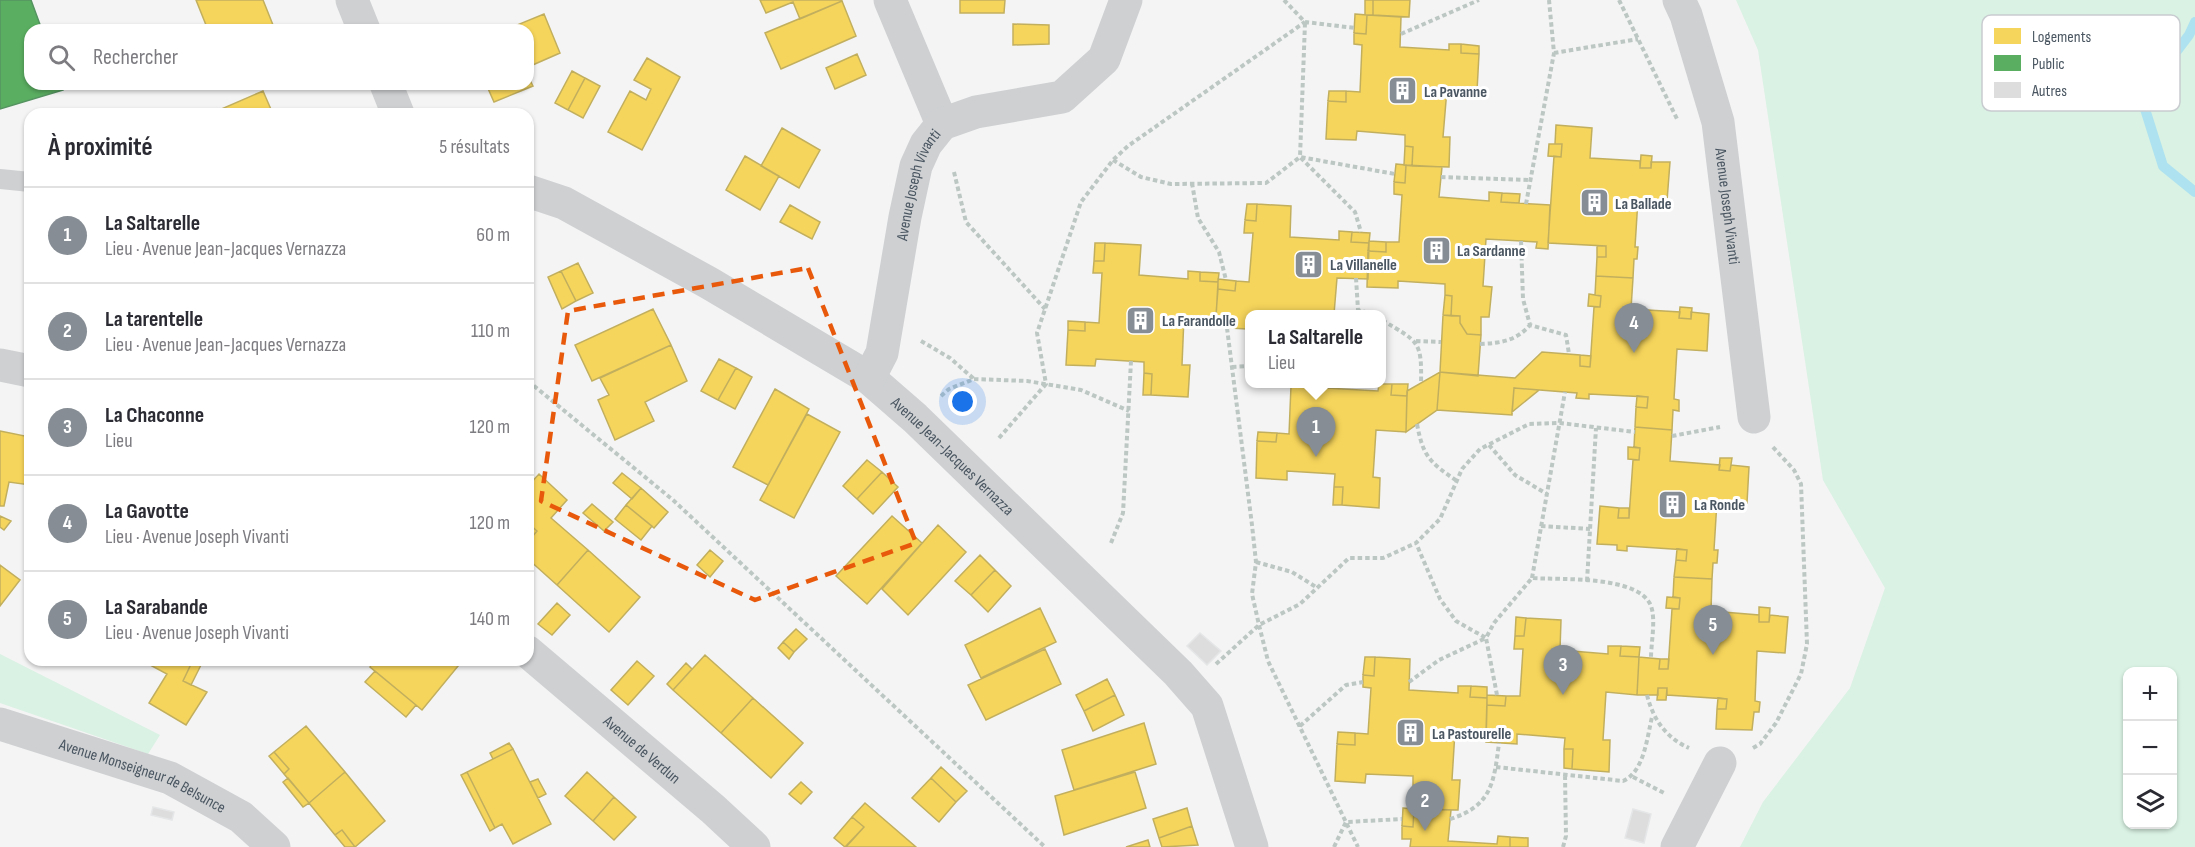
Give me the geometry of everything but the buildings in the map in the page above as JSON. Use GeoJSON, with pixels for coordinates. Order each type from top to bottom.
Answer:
{"type":"FeatureCollection","features":[{"type":"Feature","properties":{"kind":"street"},"geometry":{"type":"LineString","coordinates":[[352,0],[362,24]]}},
{"type":"Feature","properties":{"kind":"street"},"geometry":{"type":"LineString","coordinates":[[890,0],[942,124]]}},
{"type":"Feature","properties":{"kind":"street","name":"Avenue Joseph Vivanti"},"geometry":{"type":"LineString","coordinates":[[869,378],[882,353],[916,166],[926,144],[942,124],[976,112],[1062,97],[1104,59],[1126,0]]}},
{"type":"Feature","properties":{"kind":"street","name":"Avenue Joseph Vivanti"},"geometry":{"type":"LineString","coordinates":[[1679,0],[1686,15],[1718,122],[1754,417]]}},
{"type":"Feature","properties":{"kind":"street"},"geometry":{"type":"LineString","coordinates":[[388,90],[396,108]]}},
{"type":"Feature","properties":{"kind":"street","name":"Avenue Jean-Jacques Vernazza"},"geometry":{"type":"LineString","coordinates":[[534,193],[564,203],[709,283],[869,378],[915,418],[1178,672],[1207,706],[1252,847]]}},
{"type":"Feature","properties":{"kind":"street"},"geometry":{"type":"LineString","coordinates":[[0,365],[24,370]]}},
{"type":"Feature","properties":{"kind":"street","name":"Avenue de Verdun"},"geometry":{"type":"LineString","coordinates":[[534,657],[713,809],[754,847]]}},
{"type":"Feature","properties":{"kind":"street","name":"Avenue Monseigneur de Belsunce"},"geometry":{"type":"LineString","coordinates":[[0,724],[170,778],[241,817],[274,847]]}},
{"type":"Feature","properties":{"kind":"street"},"geometry":{"type":"LineString","coordinates":[[1677,847],[1720,763]]}},
{"type":"Feature","properties":{"kind":"lane"},"geometry":{"type":"LineString","coordinates":[[0,178],[24,181]]}},
{"type":"Feature","properties":{"kind":"path"},"geometry":{"type":"LineString","coordinates":[[1284,0],[1305,22],[1355,28]]}},
{"type":"Feature","properties":{"kind":"path"},"geometry":{"type":"LineString","coordinates":[[1401,34],[1479,0]]}},
{"type":"Feature","properties":{"kind":"path"},"geometry":{"type":"LineString","coordinates":[[1526,204],[1554,53],[1549,0]]}},
{"type":"Feature","properties":{"kind":"path"},"geometry":{"type":"LineString","coordinates":[[1305,22],[1300,157],[1355,212],[1361,232]]}},
{"type":"Feature","properties":{"kind":"path"},"geometry":{"type":"LineString","coordinates":[[1046,384],[1037,333],[1081,202],[1113,160],[1305,22]]}},
{"type":"Feature","properties":{"kind":"path"},"geometry":{"type":"LineString","coordinates":[[1554,53],[1638,39]]}},
{"type":"Feature","properties":{"kind":"path"},"geometry":{"type":"LineString","coordinates":[[942,124],[966,222],[1045,309]]}},
{"type":"Feature","properties":{"kind":"path"},"geometry":{"type":"LineString","coordinates":[[1113,160],[1141,177],[1171,184],[1266,183],[1300,157],[1395,174]]}},
{"type":"Feature","properties":{"kind":"path"},"geometry":{"type":"LineString","coordinates":[[1441,177],[1529,180]]}},
{"type":"Feature","properties":{"kind":"path"},"geometry":{"type":"LineString","coordinates":[[1192,183],[1198,218],[1220,252],[1226,280]]}},
{"type":"Feature","properties":{"kind":"path"},"geometry":{"type":"LineString","coordinates":[[1521,241],[1522,299],[1530,325]]}},
{"type":"Feature","properties":{"kind":"path"},"geometry":{"type":"LineString","coordinates":[[1356,278],[1358,310]]}},
{"type":"Feature","properties":{"kind":"path"},"geometry":{"type":"LineString","coordinates":[[1386,322],[1416,341],[1442,342]]}},
{"type":"Feature","properties":{"kind":"path"},"geometry":{"type":"LineString","coordinates":[[1480,344],[1503,343],[1521,336],[1530,325]]}},
{"type":"Feature","properties":{"kind":"path"},"geometry":{"type":"LineString","coordinates":[[1530,325],[1566,334],[1569,354]]}},
{"type":"Feature","properties":{"kind":"path"},"geometry":{"type":"LineString","coordinates":[[1227,328],[1256,562],[1252,594],[1268,661],[1358,847]]}},
{"type":"Feature","properties":{"kind":"path"},"geometry":{"type":"LineString","coordinates":[[920,340],[950,358],[974,379]]}},
{"type":"Feature","properties":{"kind":"path"},"geometry":{"type":"LineString","coordinates":[[1416,341],[1422,354],[1421,383]]}},
{"type":"Feature","properties":{"kind":"path"},"geometry":{"type":"LineString","coordinates":[[1112,543],[1123,513],[1131,361]]}},
{"type":"Feature","properties":{"kind":"path"},"geometry":{"type":"LineString","coordinates":[[1232,367],[1245,366]]}},
{"type":"Feature","properties":{"kind":"path"},"geometry":{"type":"LineString","coordinates":[[936,400],[949,389],[974,379],[1046,384],[1081,390],[1129,411]]}},
{"type":"Feature","properties":{"kind":"path"},"geometry":{"type":"LineString","coordinates":[[999,438],[1046,384]]}},
{"type":"Feature","properties":{"kind":"path"},"geometry":{"type":"LineString","coordinates":[[534,386],[673,500],[1045,847]]}},
{"type":"Feature","properties":{"kind":"path"},"geometry":{"type":"LineString","coordinates":[[1409,682],[1439,660],[1486,638],[1494,623],[1532,578],[1565,392]]}},
{"type":"Feature","properties":{"kind":"path"},"geometry":{"type":"LineString","coordinates":[[1647,695],[1653,717],[1677,743],[1720,763],[1760,744],[1766,737],[1776,723],[1801,674],[1807,644],[1801,484],[1790,464],[1766,440],[1754,417],[1695,433],[1672,436]]}},
{"type":"Feature","properties":{"kind":"path"},"geometry":{"type":"LineString","coordinates":[[1209,671],[1259,625],[1300,604],[1349,558],[1383,558],[1416,543],[1440,519],[1462,469],[1480,449],[1528,424],[1560,423],[1635,432]]}},
{"type":"Feature","properties":{"kind":"path"},"geometry":{"type":"LineString","coordinates":[[1417,424],[1421,447],[1431,463],[1457,480]]}},
{"type":"Feature","properties":{"kind":"path"},"geometry":{"type":"LineString","coordinates":[[1587,581],[1596,428]]}},
{"type":"Feature","properties":{"kind":"path"},"geometry":{"type":"LineString","coordinates":[[1489,445],[1515,475],[1547,494]]}},
{"type":"Feature","properties":{"kind":"path"},"geometry":{"type":"LineString","coordinates":[[1541,526],[1590,529]]}},
{"type":"Feature","properties":{"kind":"path"},"geometry":{"type":"LineString","coordinates":[[1416,543],[1440,599],[1456,621],[1486,638],[1497,695]]}},
{"type":"Feature","properties":{"kind":"path"},"geometry":{"type":"LineString","coordinates":[[1256,562],[1292,572],[1316,587]]}},
{"type":"Feature","properties":{"kind":"path"},"geometry":{"type":"LineString","coordinates":[[1532,578],[1621,584],[1643,594],[1652,607],[1651,658]]}},
{"type":"Feature","properties":{"kind":"path"},"geometry":{"type":"LineString","coordinates":[[1300,726],[1346,685],[1363,682]]}},
{"type":"Feature","properties":{"kind":"path"},"geometry":{"type":"LineString","coordinates":[[1496,767],[1623,781],[1633,777],[1653,717]]}},
{"type":"Feature","properties":{"kind":"path"},"geometry":{"type":"LineString","coordinates":[[1450,819],[1469,813],[1488,794],[1496,767],[1499,743]]}},
{"type":"Feature","properties":{"kind":"path"},"geometry":{"type":"LineString","coordinates":[[1563,847],[1566,836],[1565,774]]}},
{"type":"Feature","properties":{"kind":"path"},"geometry":{"type":"LineString","coordinates":[[1346,822],[1402,819]]}},
{"type":"Feature","properties":{"kind":"path"},"geometry":{"type":"LineString","coordinates":[[1334,847],[1346,822]]}},
{"type":"Feature","properties":{"kind":"highlighted area"},"geometry":{"type":"Polygon","coordinates":[[[808,268],[916,543],[755,600],[541,501],[568,311],[808,268]]]}},
{"type":"Feature","properties":{"kind":"green space"},"geometry":{"type":"Polygon","coordinates":[[[1736,0],[2195,0],[2195,847],[1740,847],[1763,802],[1850,688],[1885,588],[1823,480],[1758,50],[1736,0]]]}},
{"type":"Feature","properties":{"kind":"green space"},"geometry":{"type":"Polygon","coordinates":[[[0,654],[160,735],[148,754],[0,703],[0,654]]]}},
{"type":"Feature","properties":{"kind":"waterway"},"geometry":{"type":"LineString","coordinates":[[2180,47],[2195,22]]}},
{"type":"Feature","properties":{"kind":"waterway"},"geometry":{"type":"LineString","coordinates":[[2146,111],[2163,166],[2195,192]]}},
{"type":"Feature","properties":{"kind":"place","name":"La Pavanne"},"geometry":{"type":"Point","coordinates":[1403,91]}},
{"type":"Feature","properties":{"kind":"place","name":"La Ballade"},"geometry":{"type":"Point","coordinates":[1594,203]}},
{"type":"Feature","properties":{"kind":"place","name":"La Sardanne"},"geometry":{"type":"Point","coordinates":[1436,250]}},
{"type":"Feature","properties":{"kind":"place","name":"La Villanelle"},"geometry":{"type":"Point","coordinates":[1309,264]}},
{"type":"Feature","properties":{"kind":"place","name":"La Farandolle"},"geometry":{"type":"Point","coordinates":[1141,320]}},
{"type":"Feature","properties":{"kind":"place","name":"La Gavotte"},"geometry":{"type":"Point","coordinates":[1634,353]}},
{"type":"Feature","properties":{"kind":"place","name":"La Saltarelle"},"geometry":{"type":"Point","coordinates":[1316,457]}},
{"type":"Feature","properties":{"kind":"place","name":"La Ronde"},"geometry":{"type":"Point","coordinates":[1673,504]}},
{"type":"Feature","properties":{"kind":"place","name":"La Sarabande"},"geometry":{"type":"Point","coordinates":[1713,655]}},
{"type":"Feature","properties":{"kind":"place","name":"La Chaconne"},"geometry":{"type":"Point","coordinates":[1563,695]}},
{"type":"Feature","properties":{"kind":"place","name":"La Pastourelle"},"geometry":{"type":"Point","coordinates":[1411,733]}},
{"type":"Feature","properties":{"kind":"place","name":"La tarentelle"},"geometry":{"type":"Point","coordinates":[1425,831]}}]}
